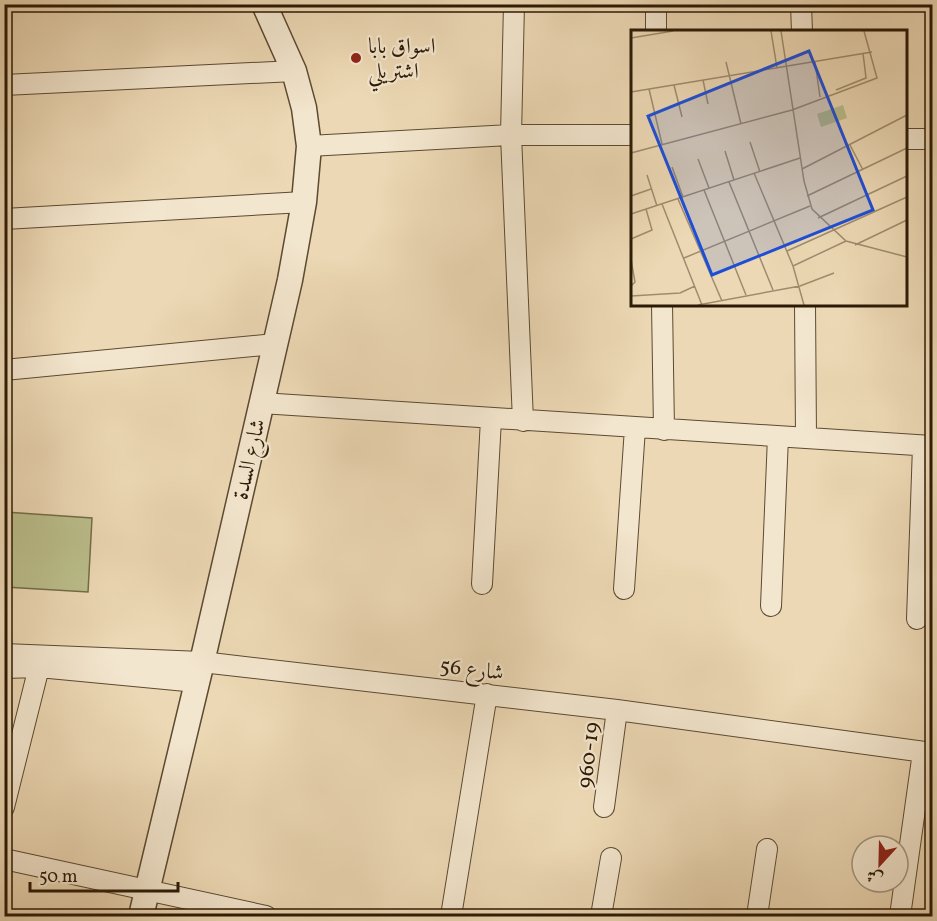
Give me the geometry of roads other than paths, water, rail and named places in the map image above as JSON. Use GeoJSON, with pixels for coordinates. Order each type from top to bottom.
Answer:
{"type":"FeatureCollection","features":[{"type":"Feature","properties":{"kind":"street","name":"شارع السدة"},"geometry":{"type":"LineString","coordinates":[[141,916],[290,280],[304,202],[309,146],[304,108],[294,71],[264,4]]}},
{"type":"Feature","properties":{"kind":"street"},"geometry":{"type":"LineString","coordinates":[[514,4],[511,135],[523,421]]}},
{"type":"Feature","properties":{"kind":"street"},"geometry":{"type":"LineString","coordinates":[[656,4],[656,30]]}},
{"type":"Feature","properties":{"kind":"street"},"geometry":{"type":"LineString","coordinates":[[801,4],[802,30]]}},
{"type":"Feature","properties":{"kind":"street"},"geometry":{"type":"LineString","coordinates":[[4,85],[294,71]]}},
{"type":"Feature","properties":{"kind":"street"},"geometry":{"type":"LineString","coordinates":[[309,146],[511,135],[631,135]]}},
{"type":"Feature","properties":{"kind":"street"},"geometry":{"type":"LineString","coordinates":[[907,139],[933,139]]}},
{"type":"Feature","properties":{"kind":"street"},"geometry":{"type":"LineString","coordinates":[[4,219],[304,202]]}},
{"type":"Feature","properties":{"kind":"street"},"geometry":{"type":"LineString","coordinates":[[662,306],[664,430]]}},
{"type":"Feature","properties":{"kind":"street"},"geometry":{"type":"LineString","coordinates":[[805,306],[807,438]]}},
{"type":"Feature","properties":{"kind":"street"},"geometry":{"type":"LineString","coordinates":[[4,370],[275,344]]}},
{"type":"Feature","properties":{"kind":"street"},"geometry":{"type":"LineString","coordinates":[[261,403],[928,446],[917,619]]}},
{"type":"Feature","properties":{"kind":"street"},"geometry":{"type":"LineString","coordinates":[[482,584],[491,419]]}},
{"type":"Feature","properties":{"kind":"street"},"geometry":{"type":"LineString","coordinates":[[624,589],[635,428]]}},
{"type":"Feature","properties":{"kind":"street"},"geometry":{"type":"LineString","coordinates":[[771,606],[778,437]]}},
{"type":"Feature","properties":{"kind":"street","name":"شارع 56"},"geometry":{"type":"LineString","coordinates":[[4,654],[487,694],[928,753]]}},
{"type":"Feature","properties":{"kind":"street"},"geometry":{"type":"LineString","coordinates":[[4,807],[39,667]]}},
{"type":"Feature","properties":{"kind":"street"},"geometry":{"type":"LineString","coordinates":[[4,668],[200,672]]}},
{"type":"Feature","properties":{"kind":"street"},"geometry":{"type":"LineString","coordinates":[[451,916],[487,694]]}},
{"type":"Feature","properties":{"kind":"street","name":"960-19"},"geometry":{"type":"LineString","coordinates":[[604,807],[617,710]]}},
{"type":"Feature","properties":{"kind":"street"},"geometry":{"type":"LineString","coordinates":[[900,916],[928,753]]}},
{"type":"Feature","properties":{"kind":"street"},"geometry":{"type":"LineString","coordinates":[[758,916],[767,849]]}},
{"type":"Feature","properties":{"kind":"street"},"geometry":{"type":"LineString","coordinates":[[601,916],[611,858]]}},
{"type":"Feature","properties":{"kind":"street"},"geometry":{"type":"LineString","coordinates":[[4,859],[147,890],[192,909],[266,916]]}},
{"type":"Feature","properties":{"kind":"place","name":"اسواق بابا اشتريلي"},"geometry":{"type":"Point","coordinates":[356,58]}}]}
